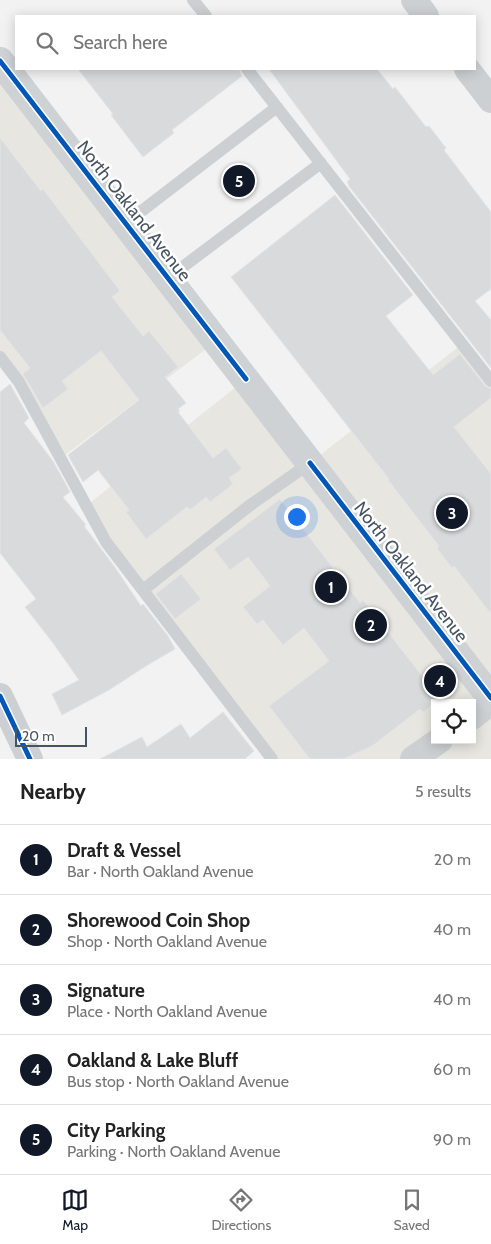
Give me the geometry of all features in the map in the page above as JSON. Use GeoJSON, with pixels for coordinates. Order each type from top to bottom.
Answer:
{"type":"FeatureCollection","features":[{"type":"Feature","properties":{"kind":"main road","name":"North Oakland Avenue"},"geometry":{"type":"LineString","coordinates":[[0,61],[491,698]]}},
{"type":"Feature","properties":{"kind":"street"},"geometry":{"type":"LineString","coordinates":[[414,0],[425,15]]}},
{"type":"Feature","properties":{"kind":"street"},"geometry":{"type":"LineString","coordinates":[[468,70],[491,100]]}},
{"type":"Feature","properties":{"kind":"street"},"geometry":{"type":"LineString","coordinates":[[0,696],[30,759]]}},
{"type":"Feature","properties":{"kind":"street"},"geometry":{"type":"LineString","coordinates":[[476,714],[491,702]]}},
{"type":"Feature","properties":{"kind":"street"},"geometry":{"type":"LineString","coordinates":[[413,759],[434,744]]}},
{"type":"Feature","properties":{"kind":"lane"},"geometry":{"type":"LineString","coordinates":[[193,0],[205,15]]}},
{"type":"Feature","properties":{"kind":"lane"},"geometry":{"type":"LineString","coordinates":[[248,70],[491,381]]}},
{"type":"Feature","properties":{"kind":"lane"},"geometry":{"type":"LineString","coordinates":[[126,223],[277,107]]}},
{"type":"Feature","properties":{"kind":"lane"},"geometry":{"type":"LineString","coordinates":[[168,278],[321,163]]}},
{"type":"Feature","properties":{"kind":"lane"},"geometry":{"type":"LineString","coordinates":[[0,357],[19,382],[106,542],[272,759]]}},
{"type":"Feature","properties":{"kind":"lane"},"geometry":{"type":"LineString","coordinates":[[143,590],[249,506],[310,463]]}},
{"type":"Feature","properties":{"kind":"shaded area"},"geometry":{"type":"Polygon","coordinates":[[[0,61],[217,341],[61,458],[0,357],[0,61]]]}},
{"type":"Feature","properties":{"kind":"shaded area"},"geometry":{"type":"Polygon","coordinates":[[[462,344],[491,381],[491,759],[272,759],[86,506],[246,379],[310,463],[462,344]]]}},
{"type":"Feature","properties":{"kind":"building"},"geometry":{"type":"Polygon","coordinates":[[[79,70],[239,70],[242,76],[172,130],[174,133],[143,157],[111,115],[113,114],[79,70]]]}},
{"type":"Feature","properties":{"kind":"building"},"geometry":{"type":"Polygon","coordinates":[[[270,70],[378,70],[393,89],[395,87],[426,127],[429,126],[446,148],[444,150],[491,212],[491,289],[475,301],[491,320],[491,368],[348,185],[347,182],[350,179],[270,70]]]}},
{"type":"Feature","properties":{"kind":"building"},"geometry":{"type":"Polygon","coordinates":[[[0,138],[41,191],[43,189],[120,291],[112,297],[143,336],[149,331],[178,367],[165,377],[186,403],[178,409],[180,411],[178,412],[213,458],[226,448],[242,469],[229,478],[233,484],[210,502],[206,497],[190,510],[187,507],[146,539],[126,512],[129,510],[98,470],[83,482],[68,455],[139,400],[101,351],[62,381],[68,389],[43,408],[23,374],[30,368],[0,330],[0,138]]]}},
{"type":"Feature","properties":{"kind":"building"},"geometry":{"type":"Polygon","coordinates":[[[335,195],[413,295],[386,316],[433,375],[460,354],[485,386],[491,389],[491,398],[454,427],[491,474],[491,614],[454,566],[452,568],[437,548],[439,546],[389,479],[231,277],[335,195]]]}},
{"type":"Feature","properties":{"kind":"building"},"geometry":{"type":"Polygon","coordinates":[[[10,384],[29,418],[24,423],[53,461],[70,492],[63,497],[86,525],[84,526],[141,606],[143,604],[168,636],[175,649],[109,690],[62,715],[52,694],[79,680],[25,607],[36,599],[0,553],[0,392],[10,384]]]}},
{"type":"Feature","properties":{"kind":"building"},"geometry":{"type":"Polygon","coordinates":[[[280,499],[360,603],[363,600],[440,699],[431,699],[431,706],[423,712],[420,709],[372,746],[343,759],[310,759],[269,706],[329,661],[304,628],[283,645],[263,620],[257,624],[243,607],[270,586],[248,557],[230,570],[214,549],[280,499]]]}},
{"type":"Feature","properties":{"kind":"building"},"geometry":{"type":"Polygon","coordinates":[[[181,574],[201,599],[175,619],[156,594],[181,574]]]}},
{"type":"Feature","properties":{"kind":"building"},"geometry":{"type":"Polygon","coordinates":[[[223,712],[254,751],[245,759],[100,759],[142,737],[147,747],[181,724],[190,738],[223,712]]]}},
{"type":"Feature","properties":{"kind":"cycle path"},"geometry":{"type":"LineString","coordinates":[[0,61],[246,379]]}},
{"type":"Feature","properties":{"kind":"cycle path"},"geometry":{"type":"LineString","coordinates":[[310,463],[491,698]]}},
{"type":"Feature","properties":{"kind":"cycle path"},"geometry":{"type":"LineString","coordinates":[[0,696],[30,759]]}},
{"type":"Feature","properties":{"kind":"place","name":"City Parking"},"geometry":{"type":"Point","coordinates":[239,181]}},
{"type":"Feature","properties":{"kind":"place","name":"Signature"},"geometry":{"type":"Point","coordinates":[452,513]}},
{"type":"Feature","properties":{"kind":"place","name":"Draft & Vessel"},"geometry":{"type":"Point","coordinates":[331,587]}},
{"type":"Feature","properties":{"kind":"place","name":"Shorewood Coin Shop"},"geometry":{"type":"Point","coordinates":[371,625]}},
{"type":"Feature","properties":{"kind":"place","name":"Oakland & Lake Bluff"},"geometry":{"type":"Point","coordinates":[440,681]}}]}
